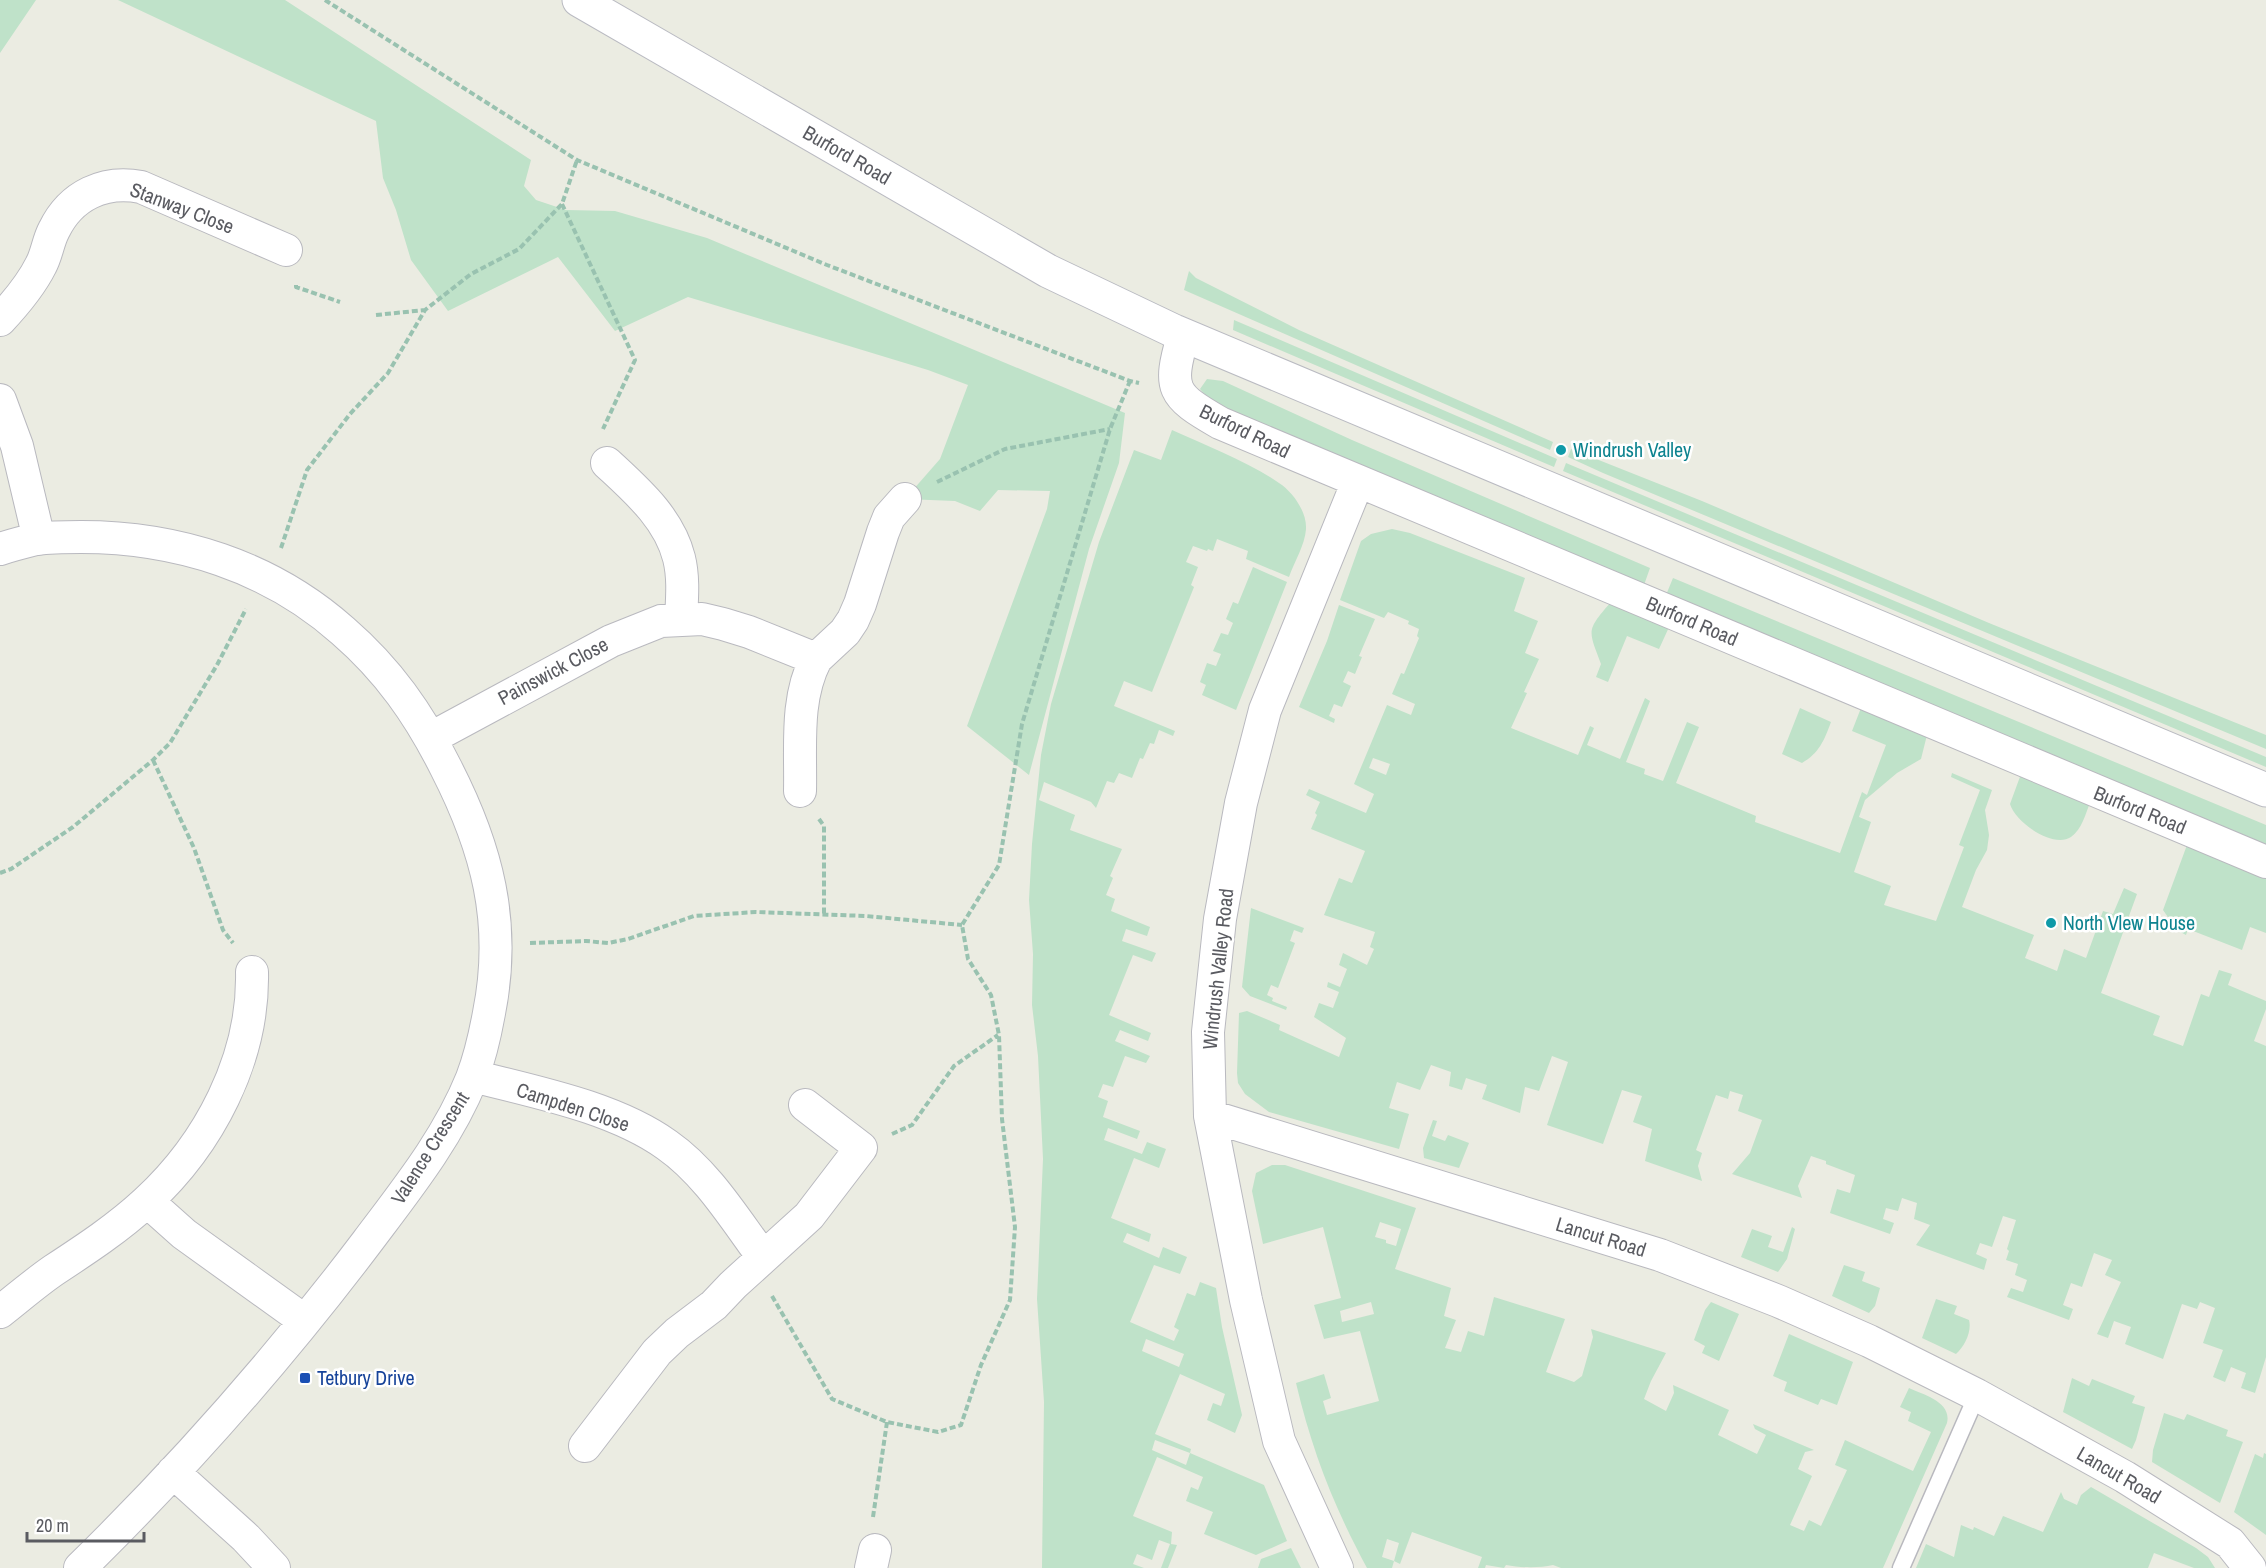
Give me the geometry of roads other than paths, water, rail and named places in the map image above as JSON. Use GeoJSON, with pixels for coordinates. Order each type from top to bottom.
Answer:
{"type":"FeatureCollection","features":[{"type":"Feature","properties":{"kind":"main road","name":"Burford Road"},"geometry":{"type":"LineString","coordinates":[[579,0],[1048,271],[1183,336],[2266,790]]}},
{"type":"Feature","properties":{"kind":"street","name":"Stanway Close"},"geometry":{"type":"LineString","coordinates":[[0,320],[31,282],[60,220],[78,202],[100,188],[115,184],[141,187],[286,250]]}},
{"type":"Feature","properties":{"kind":"street","name":"Burford Road"},"geometry":{"type":"LineString","coordinates":[[1183,336],[1175,363],[1175,387],[1199,411],[1220,423],[2266,862]]}},
{"type":"Feature","properties":{"kind":"street"},"geometry":{"type":"LineString","coordinates":[[0,400],[17,446],[39,539]]}},
{"type":"Feature","properties":{"kind":"street"},"geometry":{"type":"LineString","coordinates":[[607,463],[648,502],[673,542],[682,575],[681,619]]}},
{"type":"Feature","properties":{"kind":"street","name":"Windrush Valley Road"},"geometry":{"type":"LineString","coordinates":[[1337,1568],[1279,1441],[1246,1300],[1210,1116],[1209,1021],[1220,919],[1241,803],[1265,710],[1358,481]]}},
{"type":"Feature","properties":{"kind":"street"},"geometry":{"type":"LineString","coordinates":[[801,791],[801,711],[804,687],[816,659],[845,632],[853,620],[889,517],[905,498]]}},
{"type":"Feature","properties":{"kind":"street","name":"Valence Crescent"},"geometry":{"type":"LineString","coordinates":[[0,549],[39,539],[125,538],[168,544],[237,565],[268,580],[320,613],[362,647],[387,673],[431,738],[463,800],[477,837],[487,870],[497,945],[483,1046],[472,1076],[441,1137],[407,1189],[305,1321],[172,1472],[80,1568]]}},
{"type":"Feature","properties":{"kind":"street","name":"Painswick Close"},"geometry":{"type":"LineString","coordinates":[[431,738],[611,640],[662,621],[702,619],[731,626],[816,659]]}},
{"type":"Feature","properties":{"kind":"street"},"geometry":{"type":"LineString","coordinates":[[0,1312],[53,1271],[99,1240],[147,1201],[184,1160],[216,1112],[228,1088],[245,1042],[253,992],[252,972]]}},
{"type":"Feature","properties":{"kind":"street","name":"Campden Close"},"geometry":{"type":"LineString","coordinates":[[472,1076],[601,1112],[641,1129],[668,1145],[714,1190],[763,1257]]}},
{"type":"Feature","properties":{"kind":"street"},"geometry":{"type":"LineString","coordinates":[[585,1446],[657,1352],[677,1333],[714,1305],[732,1285],[809,1216],[861,1148],[805,1105]]}},
{"type":"Feature","properties":{"kind":"street","name":"Lancut Road"},"geometry":{"type":"LineString","coordinates":[[1210,1116],[1660,1255],[1755,1291],[1869,1341],[1977,1395],[2125,1477],[2230,1543],[2250,1568]]}},
{"type":"Feature","properties":{"kind":"street"},"geometry":{"type":"LineString","coordinates":[[147,1201],[184,1234],[305,1321]]}},
{"type":"Feature","properties":{"kind":"street"},"geometry":{"type":"LineString","coordinates":[[172,1472],[246,1538],[274,1568]]}},
{"type":"Feature","properties":{"kind":"lane"},"geometry":{"type":"LineString","coordinates":[[1901,1568],[1977,1395]]}},
{"type":"Feature","properties":{"kind":"place","name":"Windrush Valley"},"geometry":{"type":"Point","coordinates":[1561,450]}},
{"type":"Feature","properties":{"kind":"place","name":"North Vlew House"},"geometry":{"type":"Point","coordinates":[2051,923]}},
{"type":"Feature","properties":{"kind":"place","name":"Tetbury Drive"},"geometry":{"type":"Point","coordinates":[305,1378]}}]}
